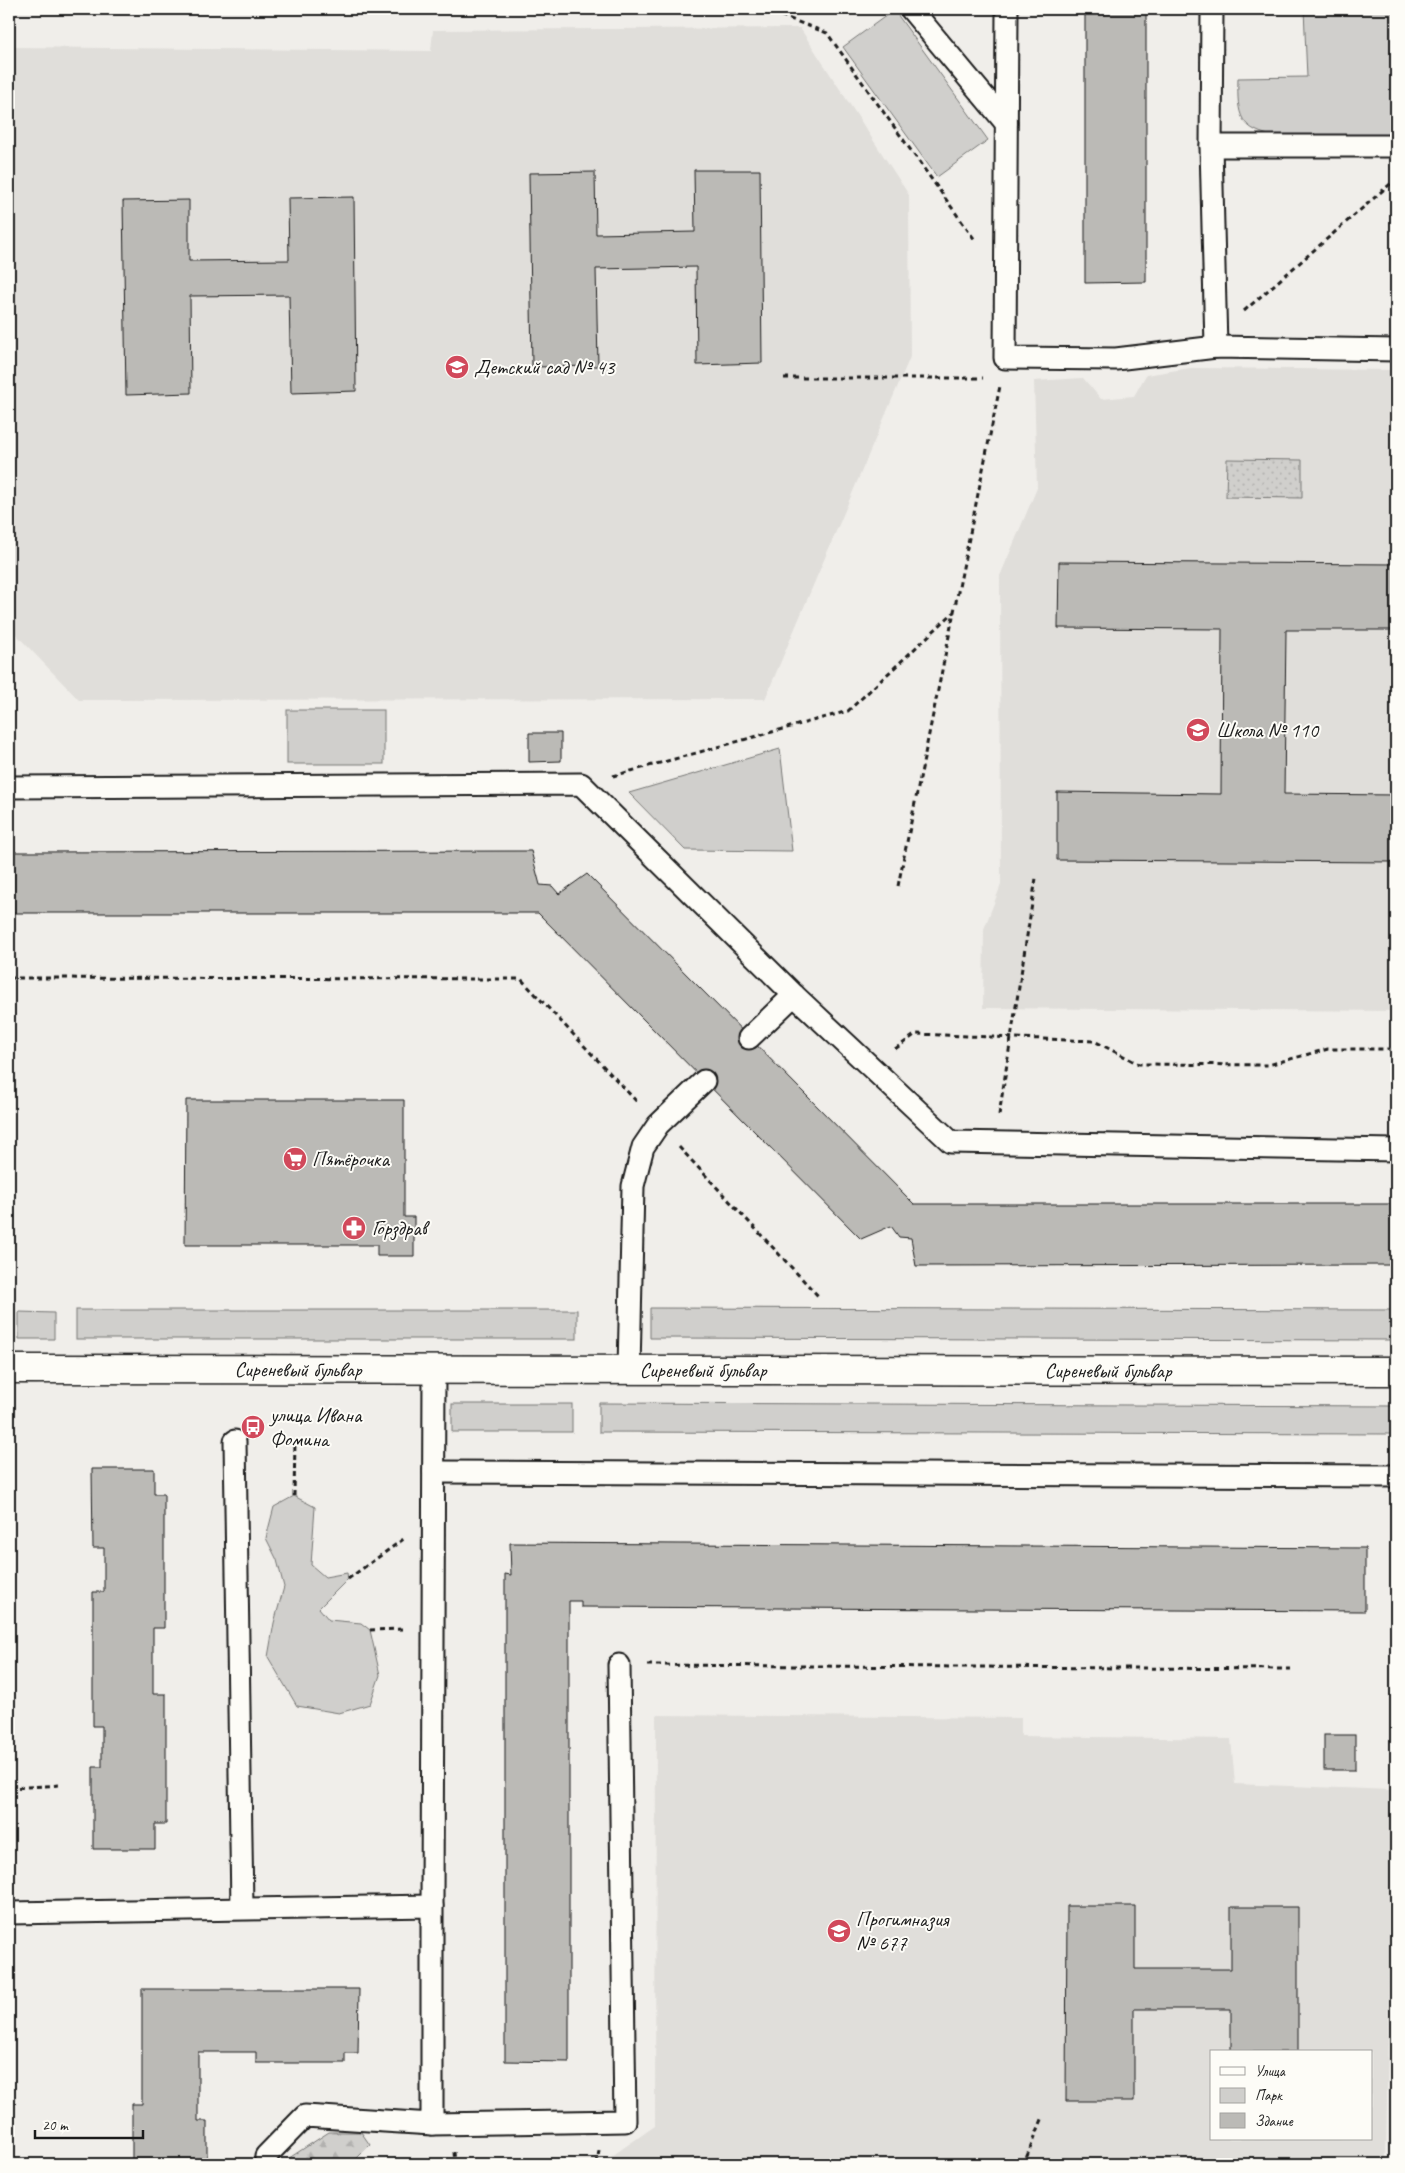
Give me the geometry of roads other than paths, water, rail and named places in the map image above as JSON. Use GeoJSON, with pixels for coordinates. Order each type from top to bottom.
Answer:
{"type":"FeatureCollection","features":[{"type":"Feature","properties":{"kind":"street","name":"Сиреневый бульвар"},"geometry":{"type":"LineString","coordinates":[[9,1369],[1396,1371]]}},
{"type":"Feature","properties":{"kind":"lane"},"geometry":{"type":"LineString","coordinates":[[911,9],[1006,123]]}},
{"type":"Feature","properties":{"kind":"lane"},"geometry":{"type":"LineString","coordinates":[[1007,9],[1004,368],[1116,359],[1216,347],[1396,350]]}},
{"type":"Feature","properties":{"kind":"lane"},"geometry":{"type":"LineString","coordinates":[[1212,9],[1211,146],[1216,347]]}},
{"type":"Feature","properties":{"kind":"lane"},"geometry":{"type":"LineString","coordinates":[[1211,146],[1396,146]]}},
{"type":"Feature","properties":{"kind":"lane"},"geometry":{"type":"LineString","coordinates":[[9,787],[581,784],[794,995],[951,1142],[1396,1150]]}},
{"type":"Feature","properties":{"kind":"lane"},"geometry":{"type":"LineString","coordinates":[[750,1038],[794,995]]}},
{"type":"Feature","properties":{"kind":"lane"},"geometry":{"type":"LineString","coordinates":[[629,1370],[633,1186],[643,1148],[658,1125],[704,1080]]}},
{"type":"Feature","properties":{"kind":"lane"},"geometry":{"type":"LineString","coordinates":[[432,2124],[434,1370]]}},
{"type":"Feature","properties":{"kind":"lane"},"geometry":{"type":"LineString","coordinates":[[235,1441],[242,1908]]}},
{"type":"Feature","properties":{"kind":"lane"},"geometry":{"type":"LineString","coordinates":[[434,1472],[1396,1476]]}},
{"type":"Feature","properties":{"kind":"lane"},"geometry":{"type":"LineString","coordinates":[[266,2164],[266,2156],[305,2116],[432,2124],[625,2121],[619,1664]]}},
{"type":"Feature","properties":{"kind":"lane"},"geometry":{"type":"LineString","coordinates":[[9,1912],[432,1906]]}},
{"type":"Feature","properties":{"kind":"place","name":"Детский сад № 43"},"geometry":{"type":"Point","coordinates":[457,367]}},
{"type":"Feature","properties":{"kind":"place","name":"Школа № 110"},"geometry":{"type":"Point","coordinates":[1198,730]}},
{"type":"Feature","properties":{"kind":"place","name":"Пятёрочка"},"geometry":{"type":"Point","coordinates":[295,1159]}},
{"type":"Feature","properties":{"kind":"place","name":"Горздрав"},"geometry":{"type":"Point","coordinates":[354,1228]}},
{"type":"Feature","properties":{"kind":"place","name":"улица Ивана Фомина"},"geometry":{"type":"Point","coordinates":[253,1427]}},
{"type":"Feature","properties":{"kind":"place","name":"Прогимназия № 677"},"geometry":{"type":"Point","coordinates":[839,1931]}}]}
